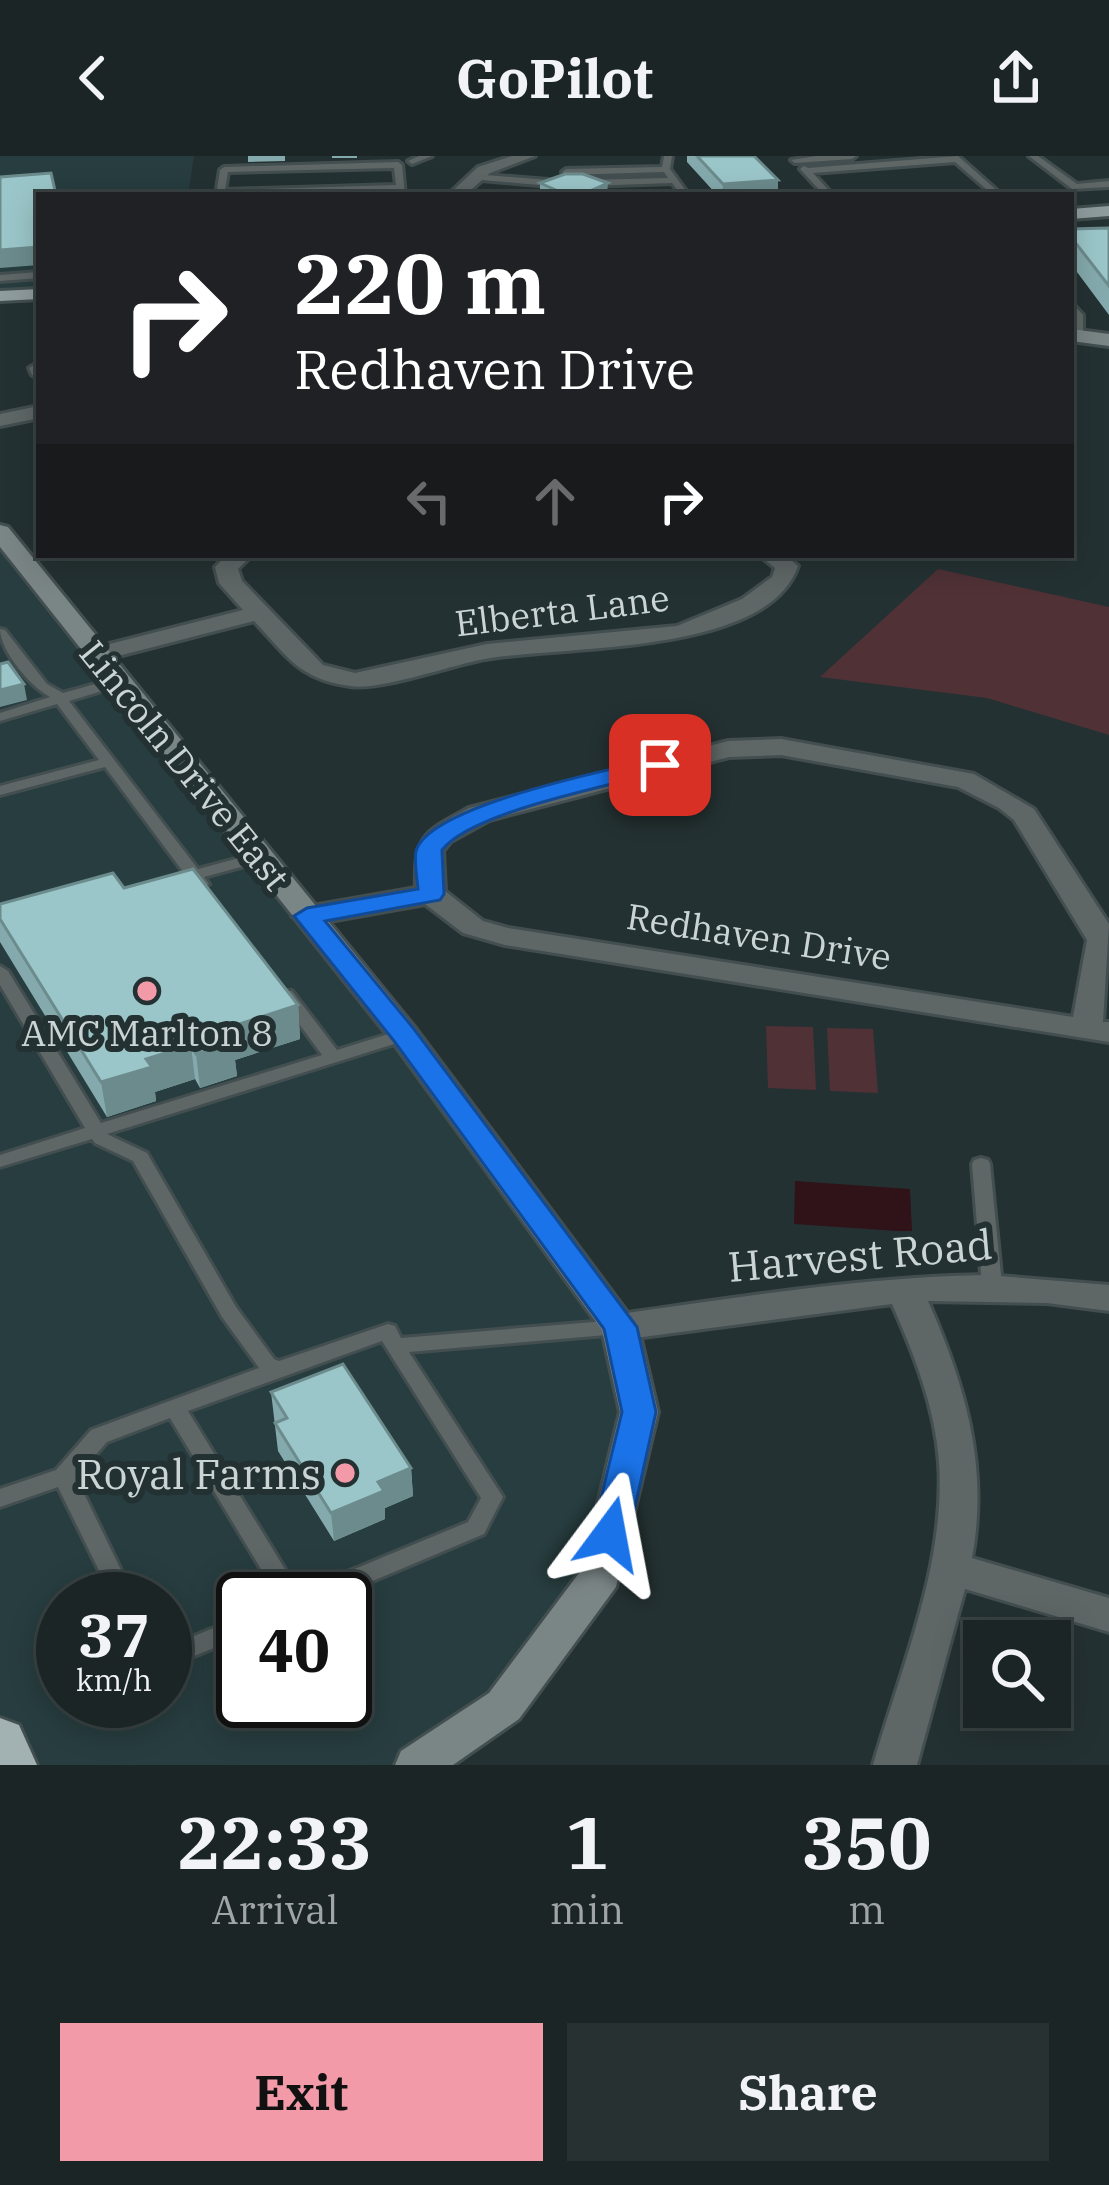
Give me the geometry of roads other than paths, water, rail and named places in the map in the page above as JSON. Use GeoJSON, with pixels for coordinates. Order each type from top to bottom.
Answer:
{"type":"FeatureCollection","features":[{"type":"Feature","properties":{"kind":"highway"},"geometry":{"type":"LineString","coordinates":[[0,1741],[10,1765]]}},
{"type":"Feature","properties":{"kind":"main road"},"geometry":{"type":"LineString","coordinates":[[1074,214],[1109,211]]}},
{"type":"Feature","properties":{"kind":"main road"},"geometry":{"type":"LineString","coordinates":[[0,296],[36,283]]}},
{"type":"Feature","properties":{"kind":"street"},"geometry":{"type":"LineString","coordinates":[[460,192],[473,177],[527,156]]}},
{"type":"Feature","properties":{"kind":"street"},"geometry":{"type":"LineString","coordinates":[[1074,321],[1109,340]]}},
{"type":"Feature","properties":{"kind":"street"},"geometry":{"type":"LineString","coordinates":[[0,420],[36,413]]}},
{"type":"Feature","properties":{"kind":"street","name":"Lincoln Drive East"},"geometry":{"type":"LineString","coordinates":[[0,532],[404,1035],[620,1327],[639,1412],[601,1575],[504,1706],[417,1765]]}},
{"type":"Feature","properties":{"kind":"street","name":"Elberta Lane"},"geometry":{"type":"LineString","coordinates":[[237,558],[226,567],[226,574],[314,670],[355,680],[487,651],[681,633],[735,612],[782,580],[787,566],[775,558]]}},
{"type":"Feature","properties":{"kind":"street"},"geometry":{"type":"LineString","coordinates":[[95,655],[259,613]]}},
{"type":"Feature","properties":{"kind":"street","name":"Redhaven Drive"},"geometry":{"type":"LineString","coordinates":[[781,747],[965,780],[1024,815],[1099,931],[1098,1030],[505,936],[473,927],[431,894],[429,850],[441,835],[470,818],[705,752],[781,747]]}},
{"type":"Feature","properties":{"kind":"street"},"geometry":{"type":"LineString","coordinates":[[307,916],[431,894]]}},
{"type":"Feature","properties":{"kind":"street","name":"Harvest Road"},"geometry":{"type":"LineString","coordinates":[[620,1327],[904,1288],[992,1285],[1109,1298]]}},
{"type":"Feature","properties":{"kind":"street"},"geometry":{"type":"LineString","coordinates":[[895,1765],[962,1510],[959,1449],[938,1367],[904,1288]]}},
{"type":"Feature","properties":{"kind":"street"},"geometry":{"type":"LineString","coordinates":[[950,1568],[1109,1615]]}},
{"type":"Feature","properties":{"kind":"lane"},"geometry":{"type":"LineString","coordinates":[[220,192],[226,156]]}},
{"type":"Feature","properties":{"kind":"lane"},"geometry":{"type":"LineString","coordinates":[[412,161],[428,156]]}},
{"type":"Feature","properties":{"kind":"lane"},"geometry":{"type":"LineString","coordinates":[[668,156],[666,169],[683,192]]}},
{"type":"Feature","properties":{"kind":"lane"},"geometry":{"type":"LineString","coordinates":[[793,158],[852,156]]}},
{"type":"Feature","properties":{"kind":"lane"},"geometry":{"type":"LineString","coordinates":[[1034,156],[1075,187],[1109,184]]}},
{"type":"Feature","properties":{"kind":"lane"},"geometry":{"type":"LineString","coordinates":[[793,158],[827,192]]}},
{"type":"Feature","properties":{"kind":"lane"},"geometry":{"type":"LineString","coordinates":[[806,171],[955,158],[995,192]]}},
{"type":"Feature","properties":{"kind":"lane"},"geometry":{"type":"LineString","coordinates":[[223,175],[314,162],[398,165],[401,192],[278,192]]}},
{"type":"Feature","properties":{"kind":"lane"},"geometry":{"type":"LineString","coordinates":[[566,172],[666,169]]}},
{"type":"Feature","properties":{"kind":"lane"},"geometry":{"type":"LineString","coordinates":[[223,175],[365,178],[364,189]]}},
{"type":"Feature","properties":{"kind":"lane"},"geometry":{"type":"LineString","coordinates":[[473,177],[535,183],[674,180]]}},
{"type":"Feature","properties":{"kind":"lane"},"geometry":{"type":"LineString","coordinates":[[0,278],[36,282]]}},
{"type":"Feature","properties":{"kind":"lane"},"geometry":{"type":"LineString","coordinates":[[0,633],[42,687],[58,696],[208,893]]}},
{"type":"Feature","properties":{"kind":"lane"},"geometry":{"type":"LineString","coordinates":[[0,717],[117,682]]}},
{"type":"Feature","properties":{"kind":"lane"},"geometry":{"type":"LineString","coordinates":[[0,791],[108,762]]}},
{"type":"Feature","properties":{"kind":"lane"},"geometry":{"type":"LineString","coordinates":[[159,885],[258,858]]}},
{"type":"Feature","properties":{"kind":"lane"},"geometry":{"type":"LineString","coordinates":[[0,970],[101,1139],[140,1157],[230,1312],[267,1364],[278,1369]]}},
{"type":"Feature","properties":{"kind":"lane"},"geometry":{"type":"LineString","coordinates":[[277,984],[333,1057]]}},
{"type":"Feature","properties":{"kind":"lane"},"geometry":{"type":"LineString","coordinates":[[0,1161],[404,1035]]}},
{"type":"Feature","properties":{"kind":"lane"},"geometry":{"type":"LineString","coordinates":[[981,1164],[992,1285]]}},
{"type":"Feature","properties":{"kind":"lane"},"geometry":{"type":"LineString","coordinates":[[394,1346],[620,1327]]}},
{"type":"Feature","properties":{"kind":"lane"},"geometry":{"type":"LineString","coordinates":[[0,1498],[64,1476],[99,1436],[388,1331],[492,1497],[476,1528],[371,1572]]}},
{"type":"Feature","properties":{"kind":"lane"},"geometry":{"type":"LineString","coordinates":[[175,1408],[275,1572]]}},
{"type":"Feature","properties":{"kind":"lane"},"geometry":{"type":"LineString","coordinates":[[64,1476],[111,1572]]}},
{"type":"Feature","properties":{"kind":"place","name":"AMC Marlton 8"},"geometry":{"type":"Point","coordinates":[147,991]}},
{"type":"Feature","properties":{"kind":"place","name":"Royal Farms"},"geometry":{"type":"Point","coordinates":[345,1473]}}]}
